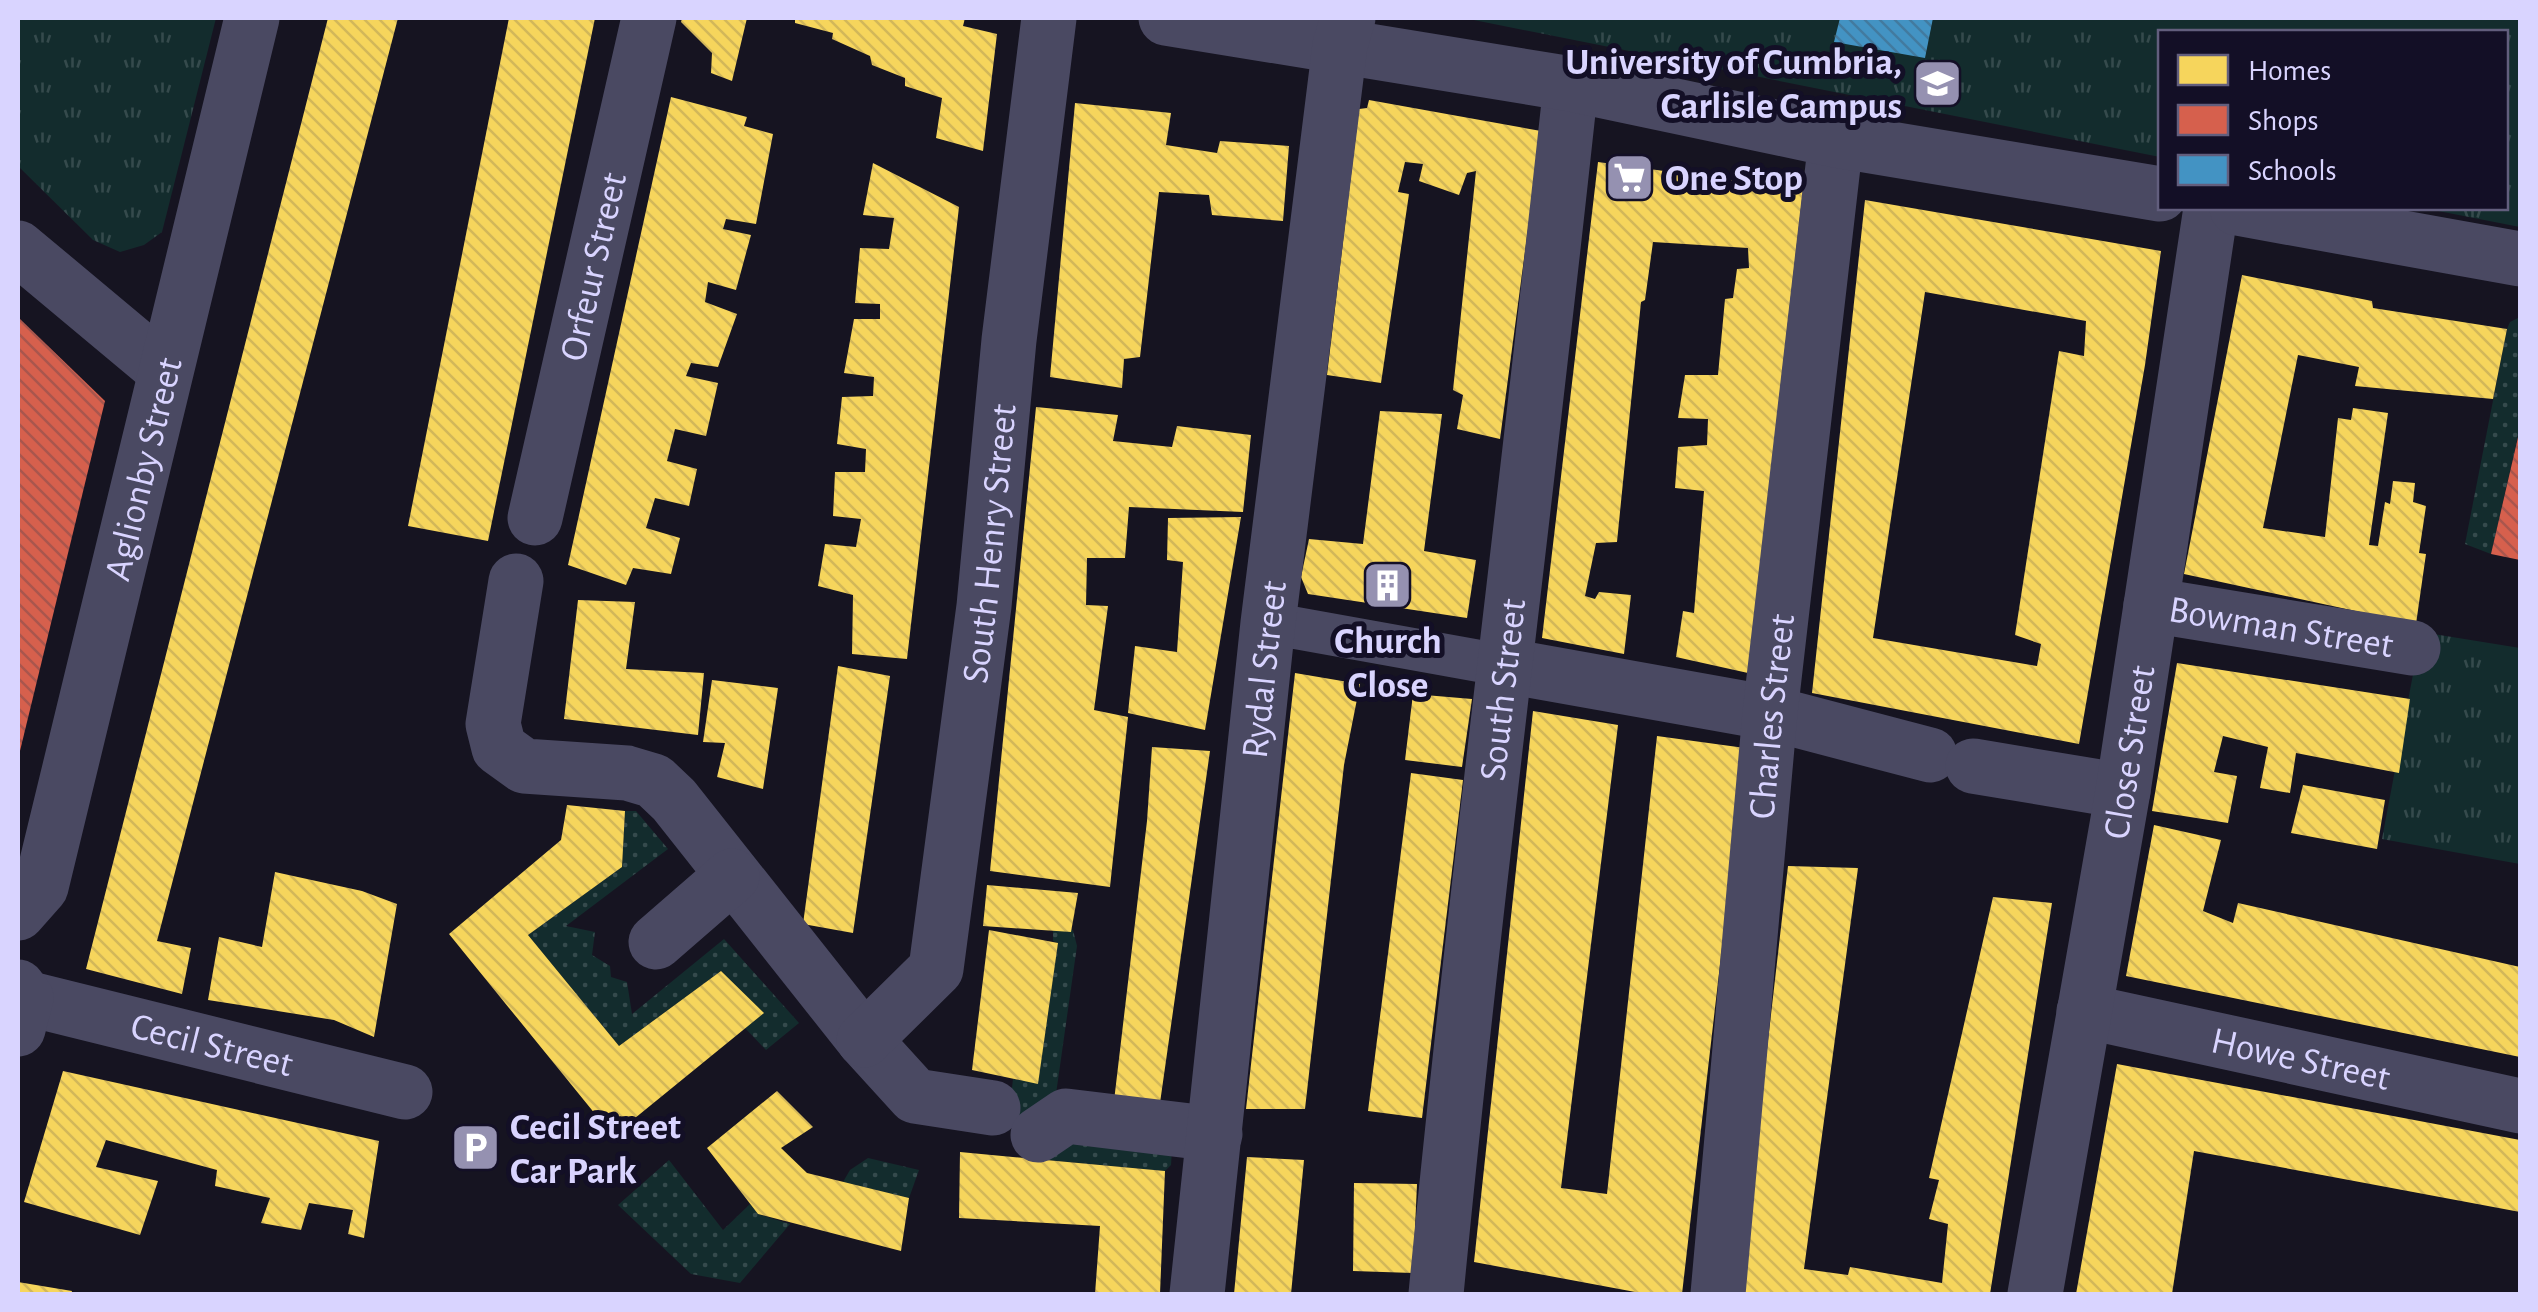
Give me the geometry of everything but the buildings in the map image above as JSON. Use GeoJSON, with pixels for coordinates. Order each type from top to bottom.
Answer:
{"type":"FeatureCollection","features":[{"type":"Feature","properties":{"kind":"street","name":"Aglionby Street"},"geometry":{"type":"LineString","coordinates":[[18,913],[42,887],[252,18]]}},
{"type":"Feature","properties":{"kind":"street","name":"Orfeur Street"},"geometry":{"type":"LineString","coordinates":[[536,518],[649,18]]}},
{"type":"Feature","properties":{"kind":"street","name":"South Henry Street"},"geometry":{"type":"LineString","coordinates":[[864,1040],[936,969],[984,606],[1009,340],[1049,18]]}},
{"type":"Feature","properties":{"kind":"street"},"geometry":{"type":"LineString","coordinates":[[1166,18],[1344,31],[1836,140],[2158,194]]}},
{"type":"Feature","properties":{"kind":"street","name":"Rydal Street"},"geometry":{"type":"LineString","coordinates":[[1197,1294],[1268,623],[1344,31]]}},
{"type":"Feature","properties":{"kind":"street","name":"South Street"},"geometry":{"type":"LineString","coordinates":[[1436,1294],[1493,752],[1507,666],[1570,84]]}},
{"type":"Feature","properties":{"kind":"street","name":"Charles Street"},"geometry":{"type":"LineString","coordinates":[[1718,1294],[1770,713],[1836,140]]}},
{"type":"Feature","properties":{"kind":"street","name":"Close Street"},"geometry":{"type":"LineString","coordinates":[[2035,1294],[2124,791],[2211,210]]}},
{"type":"Feature","properties":{"kind":"street"},"geometry":{"type":"LineString","coordinates":[[2248,210],[2520,259]]}},
{"type":"Feature","properties":{"kind":"street"},"geometry":{"type":"LineString","coordinates":[[18,248],[164,370]]}},
{"type":"Feature","properties":{"kind":"street"},"geometry":{"type":"LineString","coordinates":[[516,581],[493,724],[499,748],[524,766],[627,773],[654,781],[674,800],[864,1040],[915,1096],[1016,1122],[1066,1116],[1216,1134]]}},
{"type":"Feature","properties":{"kind":"street","name":"Bowman Street"},"geometry":{"type":"LineString","coordinates":[[2151,605],[2413,648]]}},
{"type":"Feature","properties":{"kind":"street"},"geometry":{"type":"LineString","coordinates":[[1268,623],[1770,713],[1951,760],[2124,791]]}},
{"type":"Feature","properties":{"kind":"street"},"geometry":{"type":"LineString","coordinates":[[656,942],[732,876]]}},
{"type":"Feature","properties":{"kind":"street","name":"Cecil Street"},"geometry":{"type":"LineString","coordinates":[[20,1003],[405,1092]]}},
{"type":"Feature","properties":{"kind":"street","name":"Howe Street"},"geometry":{"type":"LineString","coordinates":[[2084,1011],[2520,1106]]}},
{"type":"Feature","properties":{"kind":"green space"},"geometry":{"type":"Polygon","coordinates":[[[18,18],[216,18],[162,232],[144,245],[120,252],[93,240],[18,166],[18,18]]]}},
{"type":"Feature","properties":{"kind":"green space","name":"University of Cumbria, Carlisle Campus"},"geometry":{"type":"Polygon","coordinates":[[[1464,18],[2520,18],[2520,227],[2433,210],[2508,210],[2508,30],[2158,30],[2158,157],[1464,18]]]}},
{"type":"Feature","properties":{"kind":"green space"},"geometry":{"type":"Polygon","coordinates":[[[2520,317],[2520,427],[2491,554],[2465,544],[2507,329],[2510,322],[2520,317]]]}},
{"type":"Feature","properties":{"kind":"green space"},"geometry":{"type":"Polygon","coordinates":[[[2421,632],[2520,648],[2520,864],[2382,839],[2421,632]]]}},
{"type":"Feature","properties":{"kind":"green space"},"geometry":{"type":"Polygon","coordinates":[[[625,811],[636,811],[668,849],[566,926],[595,932],[592,955],[610,966],[611,977],[627,982],[632,1014],[724,939],[799,1023],[766,1050],[745,1028],[764,1013],[721,971],[619,1046],[528,935],[622,867],[625,811]]]}},
{"type":"Feature","properties":{"kind":"green space"},"geometry":{"type":"Polygon","coordinates":[[[1073,930],[1077,946],[1055,1101],[1034,1118],[1009,1114],[1013,1079],[1038,1083],[1058,943],[1053,941],[1053,931],[1073,930]]]}},
{"type":"Feature","properties":{"kind":"green space"},"geometry":{"type":"Polygon","coordinates":[[[1173,1131],[1171,1165],[1165,1171],[1036,1159],[1036,1135],[1173,1131]]]}},
{"type":"Feature","properties":{"kind":"green space"},"geometry":{"type":"Polygon","coordinates":[[[868,1158],[919,1170],[909,1198],[843,1182],[850,1170],[868,1158]]]}},
{"type":"Feature","properties":{"kind":"green space"},"geometry":{"type":"Polygon","coordinates":[[[669,1160],[723,1230],[750,1204],[758,1214],[790,1224],[740,1283],[691,1274],[618,1205],[669,1160]]]}},
{"type":"Feature","properties":{"kind":"place","name":"University of Cumbria, Carlisle Campus"},"geometry":{"type":"Point","coordinates":[1937,83]}},
{"type":"Feature","properties":{"kind":"place","name":"One Stop"},"geometry":{"type":"Point","coordinates":[1630,177]}},
{"type":"Feature","properties":{"kind":"place","name":"Church Close"},"geometry":{"type":"Point","coordinates":[1388,586]}},
{"type":"Feature","properties":{"kind":"place","name":"Cecil Street Car Park"},"geometry":{"type":"Point","coordinates":[475,1148]}}]}
